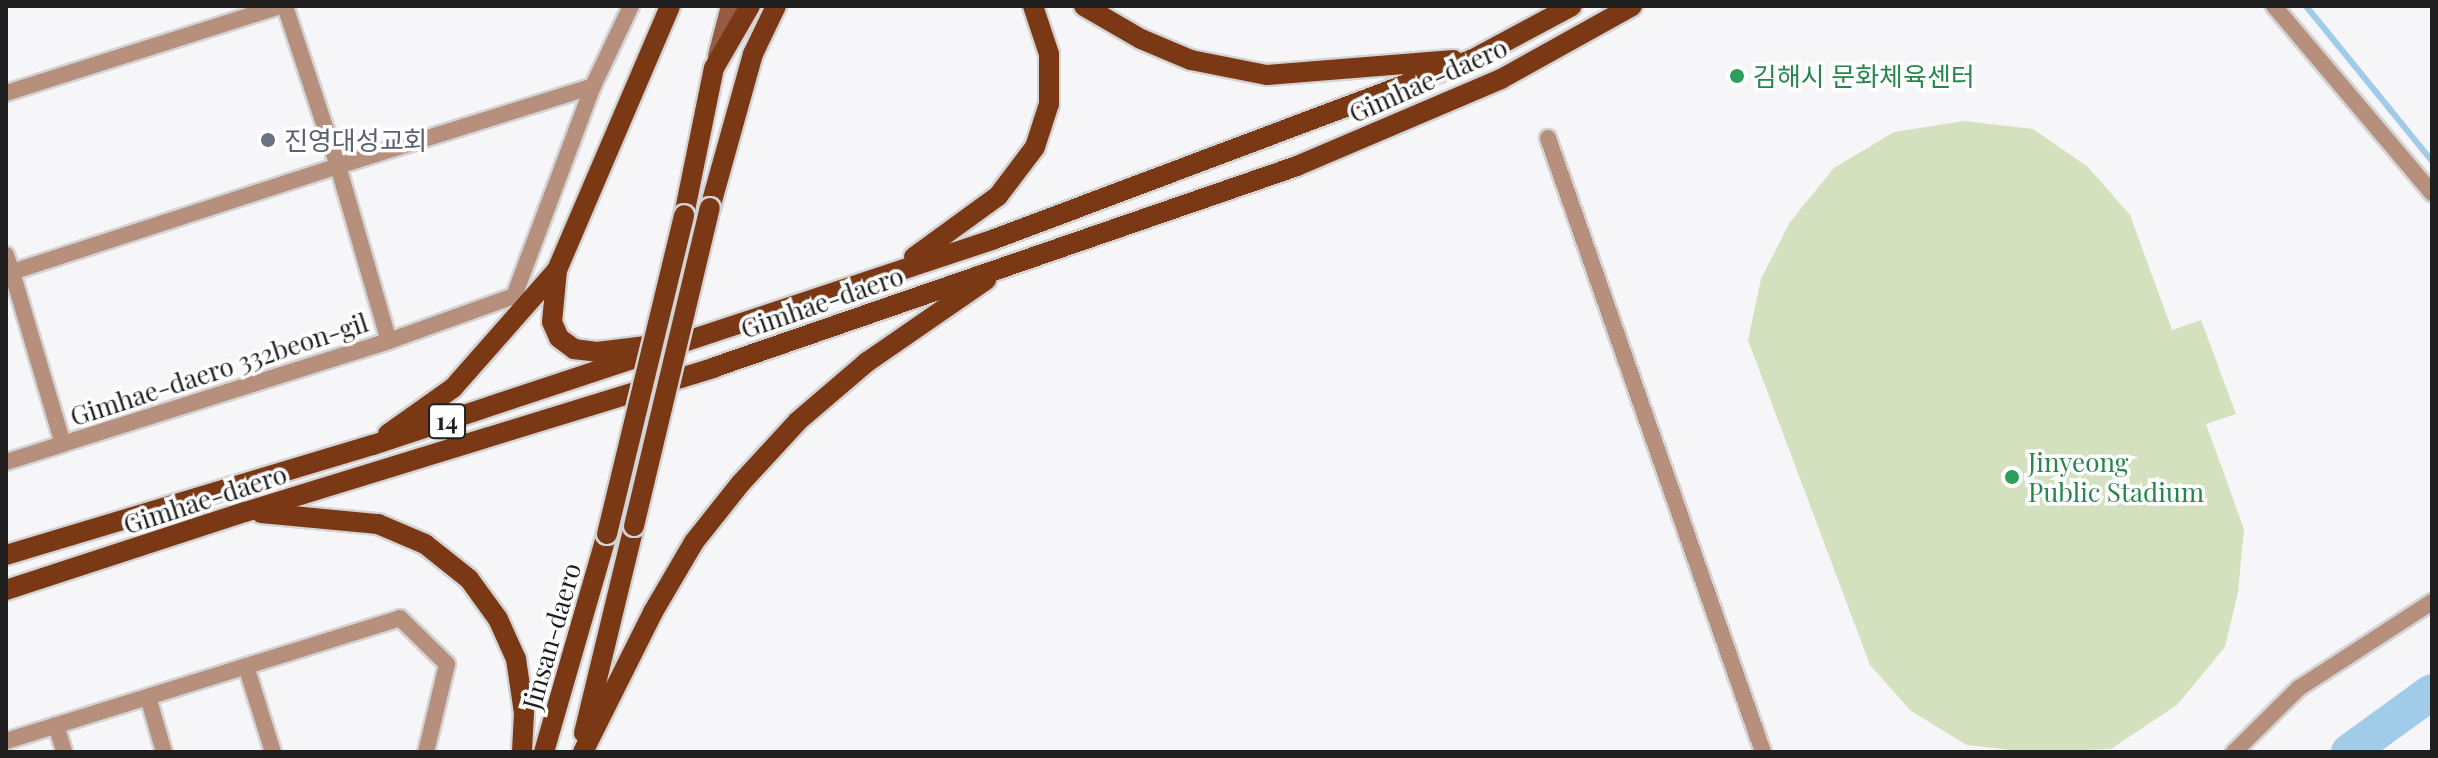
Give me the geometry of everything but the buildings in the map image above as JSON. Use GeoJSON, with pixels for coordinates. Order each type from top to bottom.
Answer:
{"type":"FeatureCollection","features":[{"type":"Feature","properties":{"kind":"main road"},"geometry":{"type":"LineString","coordinates":[[670,6],[557,270],[552,322],[559,338],[574,349],[597,352],[702,339]]}},
{"type":"Feature","properties":{"kind":"main road"},"geometry":{"type":"LineString","coordinates":[[714,68],[731,6]]}},
{"type":"Feature","properties":{"kind":"main road","name":"Jinsan-daero"},"geometry":{"type":"LineString","coordinates":[[544,752],[607,534],[684,215],[714,68],[750,6]]}},
{"type":"Feature","properties":{"kind":"main road"},"geometry":{"type":"LineString","coordinates":[[581,752],[710,208],[753,54],[776,6]]}},
{"type":"Feature","properties":{"kind":"main road"},"geometry":{"type":"LineString","coordinates":[[885,275],[948,236],[998,196],[1035,147],[1049,104],[1049,54],[1033,6]]}},
{"type":"Feature","properties":{"kind":"main road"},"geometry":{"type":"LineString","coordinates":[[1084,6],[1141,39],[1191,60],[1267,75],[1473,59]]}},
{"type":"Feature","properties":{"kind":"main road","name":"Gimhae-daero"},"geometry":{"type":"LineString","coordinates":[[6,555],[373,445],[702,339],[992,240],[1473,59],[1572,6]]}},
{"type":"Feature","properties":{"kind":"main road","name":"Gimhae-daero"},"geometry":{"type":"LineString","coordinates":[[6,590],[245,512],[715,367],[1297,166],[1501,79],[1632,6]]}},
{"type":"Feature","properties":{"kind":"main road"},"geometry":{"type":"LineString","coordinates":[[581,752],[653,612],[687,554],[741,483],[798,421],[867,362],[1006,266]]}},
{"type":"Feature","properties":{"kind":"main road"},"geometry":{"type":"LineString","coordinates":[[373,445],[453,388],[557,270]]}},
{"type":"Feature","properties":{"kind":"main road"},"geometry":{"type":"LineString","coordinates":[[245,512],[378,524],[425,544],[469,579],[498,619],[516,659],[524,713],[522,752]]}},
{"type":"Feature","properties":{"kind":"street","name":"Gimhae-daero 332beon-gil"},"geometry":{"type":"LineString","coordinates":[[6,93],[282,6],[338,166],[389,341]]}},
{"type":"Feature","properties":{"kind":"street","name":"Gimhae-daero 332beon-gil"},"geometry":{"type":"LineString","coordinates":[[6,462],[389,341],[514,296],[593,86],[631,6]]}},
{"type":"Feature","properties":{"kind":"street"},"geometry":{"type":"LineString","coordinates":[[2274,6],[2432,193]]}},
{"type":"Feature","properties":{"kind":"street"},"geometry":{"type":"LineString","coordinates":[[9,273],[593,86]]}},
{"type":"Feature","properties":{"kind":"street"},"geometry":{"type":"LineString","coordinates":[[1548,138],[1763,752]]}},
{"type":"Feature","properties":{"kind":"street"},"geometry":{"type":"LineString","coordinates":[[6,255],[63,444]]}},
{"type":"Feature","properties":{"kind":"street"},"geometry":{"type":"LineString","coordinates":[[2234,752],[2299,688],[2432,602]]}},
{"type":"Feature","properties":{"kind":"street"},"geometry":{"type":"LineString","coordinates":[[6,741],[400,618],[447,664],[426,752]]}},
{"type":"Feature","properties":{"kind":"street"},"geometry":{"type":"LineString","coordinates":[[246,666],[273,752]]}},
{"type":"Feature","properties":{"kind":"street"},"geometry":{"type":"LineString","coordinates":[[148,697],[164,752]]}},
{"type":"Feature","properties":{"kind":"street"},"geometry":{"type":"LineString","coordinates":[[56,725],[64,752]]}},
{"type":"Feature","properties":{"kind":"green space","name":"Jinyeong Public Stadium"},"geometry":{"type":"Polygon","coordinates":[[[1964,121],[2033,129],[2088,167],[2130,215],[2172,330],[2201,320],[2236,414],[2206,424],[2244,529],[2238,592],[2225,647],[2177,705],[2111,749],[2027,752],[1967,745],[1911,711],[1870,665],[1748,340],[1761,279],[1790,222],[1834,168],[1894,132],[1964,121]]]}},
{"type":"Feature","properties":{"kind":"waterway"},"geometry":{"type":"LineString","coordinates":[[2306,6],[2432,161]]}},
{"type":"Feature","properties":{"kind":"waterway"},"geometry":{"type":"LineString","coordinates":[[2349,752],[2432,692]]}},
{"type":"Feature","properties":{"kind":"place","name":"김해시 문화체육센터"},"geometry":{"type":"Point","coordinates":[1737,76]}},
{"type":"Feature","properties":{"kind":"place","name":"진영대성교회"},"geometry":{"type":"Point","coordinates":[268,140]}},
{"type":"Feature","properties":{"kind":"place","name":"Jinyeong Public Stadium"},"geometry":{"type":"Point","coordinates":[2012,477]}}]}
